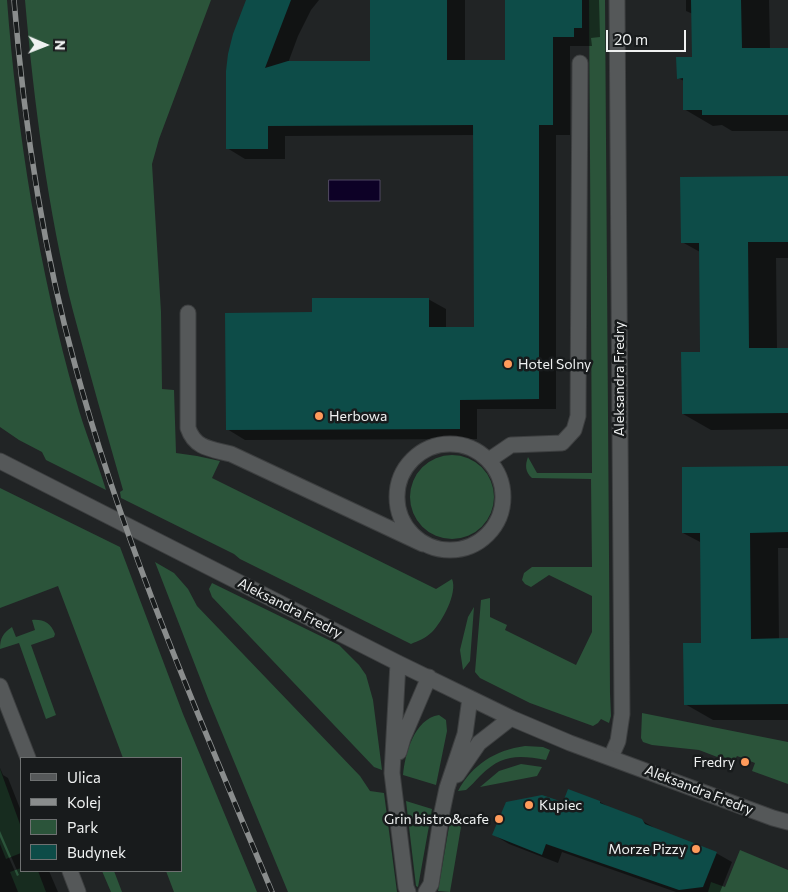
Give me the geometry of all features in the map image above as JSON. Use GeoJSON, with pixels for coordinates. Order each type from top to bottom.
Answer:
{"type":"FeatureCollection","features":[{"type":"Feature","properties":{"kind":"street","name":"Aleksandra Fredry"},"geometry":{"type":"LineString","coordinates":[[611,757],[618,741],[622,714],[617,0]]}},
{"type":"Feature","properties":{"kind":"street"},"geometry":{"type":"LineString","coordinates":[[489,460],[511,445],[562,443],[574,430],[578,416],[580,63]]}},
{"type":"Feature","properties":{"kind":"street"},"geometry":{"type":"LineString","coordinates":[[188,313],[188,428],[191,438],[199,445],[231,454],[423,544],[438,550],[453,551],[468,548],[484,539],[496,526],[502,509],[503,492],[499,475],[489,460],[474,449],[457,444],[438,444],[422,451],[408,464],[399,480],[396,498],[400,516],[409,532],[423,544]]}},
{"type":"Feature","properties":{"kind":"street","name":"Aleksandra Fredry"},"geometry":{"type":"LineString","coordinates":[[0,461],[398,663],[511,718],[570,743],[788,822]]}},
{"type":"Feature","properties":{"kind":"street"},"geometry":{"type":"LineString","coordinates":[[398,663],[392,773],[408,892]]}},
{"type":"Feature","properties":{"kind":"street"},"geometry":{"type":"LineString","coordinates":[[392,773],[403,738],[429,677]]}},
{"type":"Feature","properties":{"kind":"street"},"geometry":{"type":"LineString","coordinates":[[0,686],[28,757]]}},
{"type":"Feature","properties":{"kind":"street"},"geometry":{"type":"LineString","coordinates":[[426,892],[430,884],[447,788],[465,734],[470,698]]}},
{"type":"Feature","properties":{"kind":"street"},"geometry":{"type":"LineString","coordinates":[[447,788],[479,743],[511,718]]}},
{"type":"Feature","properties":{"kind":"street"},"geometry":{"type":"LineString","coordinates":[[70,872],[78,892]]}},
{"type":"Feature","properties":{"kind":"green space"},"geometry":{"type":"Polygon","coordinates":[[[0,0],[7,0],[23,151],[51,302],[79,411],[106,490],[46,460],[42,452],[0,427],[0,0]]]}},
{"type":"Feature","properties":{"kind":"green space"},"geometry":{"type":"Polygon","coordinates":[[[25,0],[211,0],[159,139],[152,164],[161,312],[162,389],[174,390],[176,453],[220,461],[212,478],[436,589],[452,579],[453,592],[448,607],[436,627],[425,638],[411,644],[121,498],[120,492],[123,490],[73,311],[56,235],[43,157],[25,0]]]}},
{"type":"Feature","properties":{"kind":"green space"},"geometry":{"type":"Polygon","coordinates":[[[589,0],[605,0],[611,716],[609,723],[601,719],[593,726],[530,703],[480,678],[475,672],[481,600],[490,598],[490,617],[507,625],[505,630],[576,665],[592,632],[592,596],[549,575],[531,587],[522,580],[524,573],[532,567],[592,567],[591,479],[532,478],[526,466],[528,457],[537,473],[592,473],[589,0]]]}},
{"type":"Feature","properties":{"kind":"green space"},"geometry":{"type":"Polygon","coordinates":[[[452,455],[468,458],[482,467],[491,481],[494,497],[491,513],[482,527],[468,536],[452,539],[436,536],[422,527],[413,513],[410,497],[413,481],[422,467],[436,458],[452,455]]]}},
{"type":"Feature","properties":{"kind":"green space"},"geometry":{"type":"Polygon","coordinates":[[[0,488],[120,547],[183,714],[257,892],[174,892],[166,872],[182,872],[182,757],[123,757],[58,586],[0,608],[0,488]]]}},
{"type":"Feature","properties":{"kind":"green space"},"geometry":{"type":"Polygon","coordinates":[[[155,562],[174,573],[188,589],[197,606],[360,776],[370,791],[384,793],[397,892],[288,892],[209,701],[155,562]]]}},
{"type":"Feature","properties":{"kind":"green space"},"geometry":{"type":"Polygon","coordinates":[[[212,583],[339,645],[359,665],[366,675],[373,700],[382,770],[374,767],[212,597],[209,589],[212,583]]]}},
{"type":"Feature","properties":{"kind":"green space"},"geometry":{"type":"Polygon","coordinates":[[[474,607],[470,661],[463,670],[460,650],[468,617],[474,607]]]}},
{"type":"Feature","properties":{"kind":"green space"},"geometry":{"type":"Polygon","coordinates":[[[32,620],[46,622],[55,634],[54,637],[31,645],[56,715],[46,719],[19,643],[0,649],[3,636],[12,627],[16,637],[35,630],[32,620]]]}},
{"type":"Feature","properties":{"kind":"green space"},"geometry":{"type":"Polygon","coordinates":[[[642,713],[788,742],[788,784],[752,771],[755,763],[737,756],[733,763],[699,750],[652,745],[643,742],[641,738],[642,713]]]}},
{"type":"Feature","properties":{"kind":"green space"},"geometry":{"type":"Polygon","coordinates":[[[439,715],[446,720],[447,731],[436,785],[403,775],[406,757],[417,730],[430,718],[439,715]]]}},
{"type":"Feature","properties":{"kind":"green space"},"geometry":{"type":"Polygon","coordinates":[[[525,746],[543,747],[550,750],[546,760],[519,757],[503,760],[488,769],[466,790],[458,791],[477,766],[494,755],[525,746]]]}},
{"type":"Feature","properties":{"kind":"green space"},"geometry":{"type":"Polygon","coordinates":[[[521,764],[542,767],[537,776],[480,787],[499,771],[521,764]]]}},
{"type":"Feature","properties":{"kind":"green space"},"geometry":{"type":"Polygon","coordinates":[[[0,769],[20,824],[20,853],[6,859],[0,844],[0,769]]]}},
{"type":"Feature","properties":{"kind":"green space"},"geometry":{"type":"Polygon","coordinates":[[[406,801],[432,809],[418,887],[416,886],[406,801]]]}},
{"type":"Feature","properties":{"kind":"green space"},"geometry":{"type":"Polygon","coordinates":[[[451,815],[457,818],[461,827],[450,892],[438,891],[451,815]]]}},
{"type":"Feature","properties":{"kind":"green space"},"geometry":{"type":"Polygon","coordinates":[[[740,850],[788,870],[788,892],[708,892],[711,882],[725,887],[740,850]]]}},
{"type":"Feature","properties":{"kind":"green space"},"geometry":{"type":"Polygon","coordinates":[[[20,868],[20,872],[38,872],[46,892],[18,892],[10,872],[20,868]]]}},
{"type":"Feature","properties":{"kind":"green space"},"geometry":{"type":"Polygon","coordinates":[[[102,872],[114,872],[122,892],[111,892],[102,872]]]}},
{"type":"Feature","properties":{"kind":"shaded area"},"geometry":{"type":"Polygon","coordinates":[[[329,180],[380,180],[380,201],[329,201],[329,180]]]}},
{"type":"Feature","properties":{"kind":"building"},"geometry":{"type":"Polygon","coordinates":[[[246,0],[291,0],[265,68],[288,61],[370,61],[370,0],[447,0],[447,60],[505,60],[505,0],[582,0],[582,28],[574,28],[574,37],[553,37],[553,125],[539,125],[539,399],[460,400],[460,429],[226,430],[225,313],[312,312],[312,298],[429,298],[429,327],[474,327],[473,125],[268,126],[268,149],[226,149],[226,71],[228,54],[233,34],[246,0]]]}},
{"type":"Feature","properties":{"kind":"building"},"geometry":{"type":"Polygon","coordinates":[[[691,0],[741,0],[742,48],[788,48],[788,115],[702,115],[702,110],[683,110],[683,78],[677,79],[676,57],[692,57],[691,0]]]}},
{"type":"Feature","properties":{"kind":"building"},"geometry":{"type":"Polygon","coordinates":[[[788,176],[788,242],[748,242],[749,348],[788,348],[788,413],[682,414],[681,352],[700,352],[699,243],[681,243],[680,177],[788,176]]]}},
{"type":"Feature","properties":{"kind":"building"},"geometry":{"type":"Polygon","coordinates":[[[788,466],[788,532],[750,533],[751,639],[788,638],[788,704],[684,705],[683,643],[701,643],[700,533],[682,533],[682,467],[788,466]]]}},
{"type":"Feature","properties":{"kind":"building"},"geometry":{"type":"Polygon","coordinates":[[[568,789],[642,819],[645,824],[717,852],[703,887],[679,890],[546,844],[542,855],[492,835],[506,802],[542,795],[563,802],[568,789]]]}},
{"type":"Feature","properties":{"kind":"railway"},"geometry":{"type":"LineString","coordinates":[[14,0],[23,92],[36,184],[53,275],[75,365],[116,500],[140,566],[191,697],[272,892]]}},
{"type":"Feature","properties":{"kind":"place","name":"Hotel Solny"},"geometry":{"type":"Point","coordinates":[508,364]}},
{"type":"Feature","properties":{"kind":"place","name":"Herbowa"},"geometry":{"type":"Point","coordinates":[319,416]}},
{"type":"Feature","properties":{"kind":"place","name":"Fredry"},"geometry":{"type":"Point","coordinates":[745,762]}},
{"type":"Feature","properties":{"kind":"place","name":"Kupiec"},"geometry":{"type":"Point","coordinates":[529,805]}},
{"type":"Feature","properties":{"kind":"place","name":"Grin bistro&cafe"},"geometry":{"type":"Point","coordinates":[499,819]}},
{"type":"Feature","properties":{"kind":"place","name":"Morze Pizzy"},"geometry":{"type":"Point","coordinates":[696,849]}}]}
